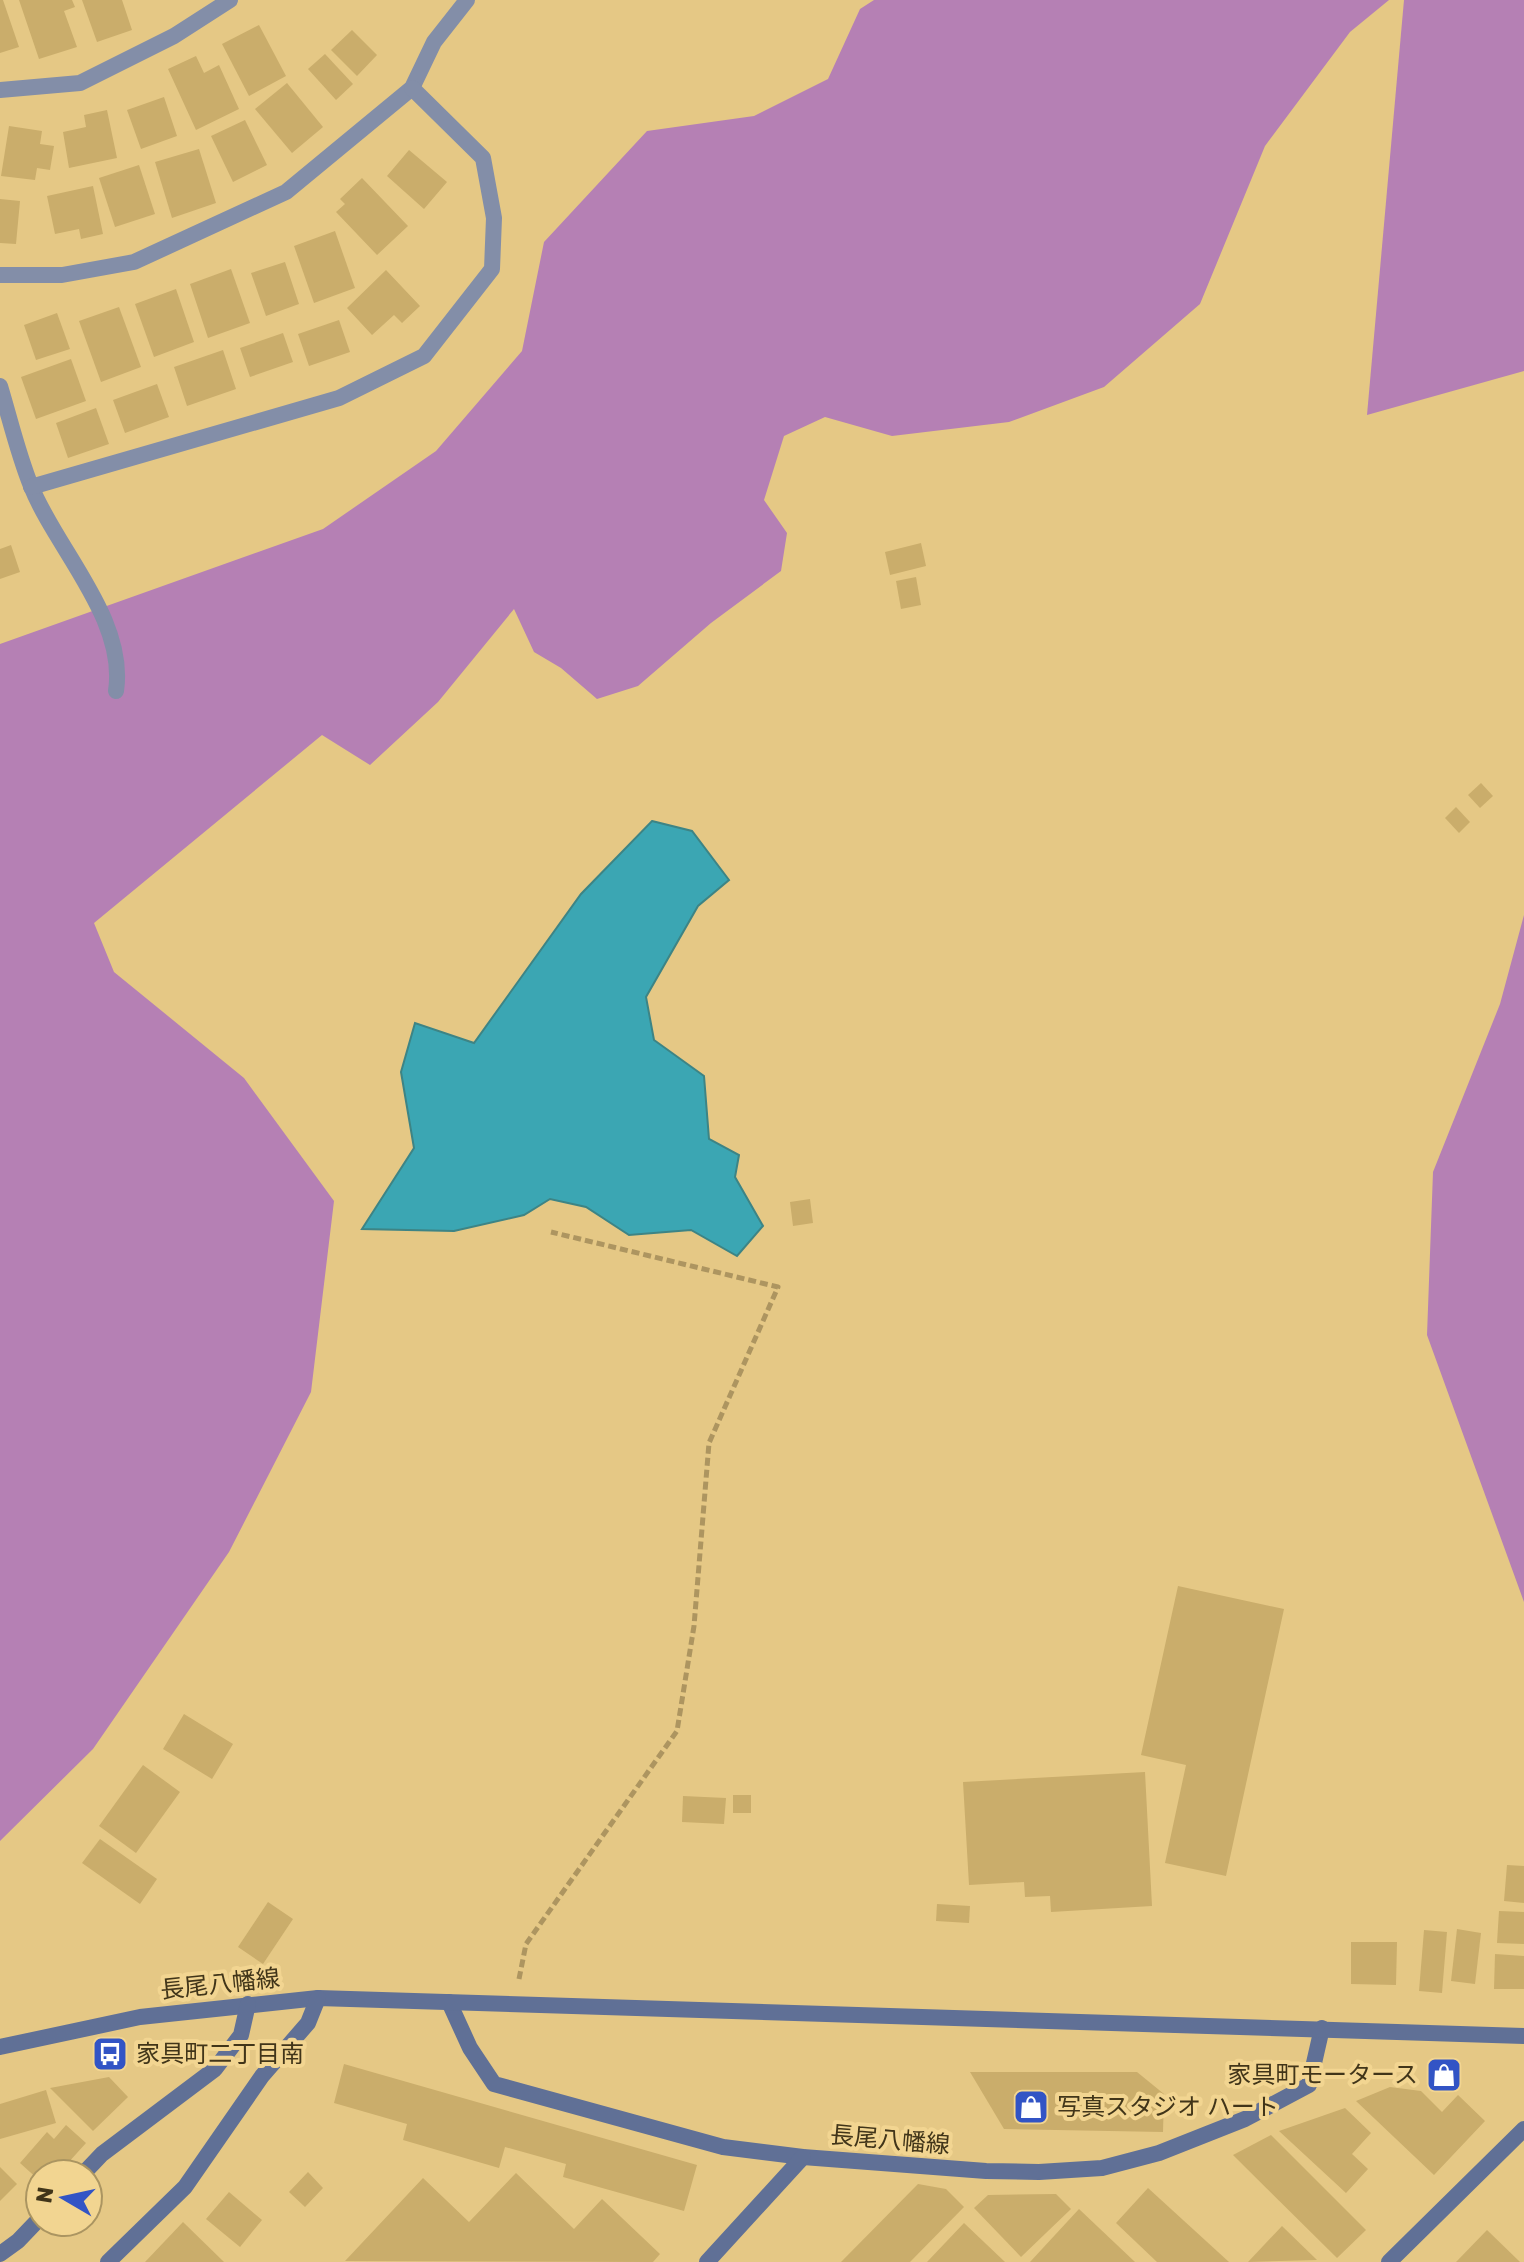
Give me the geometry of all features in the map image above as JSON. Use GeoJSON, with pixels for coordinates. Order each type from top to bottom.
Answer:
{"type":"FeatureCollection","features":[{"type":"Feature","properties":{"kind":"main road","name":"長尾八幡線"},"geometry":{"type":"LineString","coordinates":[[0,2047],[140,2017],[318,1998],[1524,2036]]}},
{"type":"Feature","properties":{"kind":"main road"},"geometry":{"type":"LineString","coordinates":[[108,2262],[185,2187],[262,2076],[308,2023],[318,1998]]}},
{"type":"Feature","properties":{"kind":"main road","name":"長尾八幡線"},"geometry":{"type":"LineString","coordinates":[[449,2002],[470,2048],[494,2084],[723,2147],[803,2157],[986,2171],[1102,2168],[1174,2148],[1245,2119],[1309,2085],[1322,2028]]}},
{"type":"Feature","properties":{"kind":"main road"},"geometry":{"type":"LineString","coordinates":[[98,2158],[215,2069],[241,2035],[248,2004]]}},
{"type":"Feature","properties":{"kind":"main road"},"geometry":{"type":"LineString","coordinates":[[1389,2262],[1524,2129]]}},
{"type":"Feature","properties":{"kind":"main road"},"geometry":{"type":"LineString","coordinates":[[707,2262],[803,2157]]}},
{"type":"Feature","properties":{"kind":"main road"},"geometry":{"type":"LineString","coordinates":[[0,2254],[24,2235]]}},
{"type":"Feature","properties":{"kind":"street"},"geometry":{"type":"LineString","coordinates":[[0,90],[80,83],[174,36],[230,0]]}},
{"type":"Feature","properties":{"kind":"street"},"geometry":{"type":"LineString","coordinates":[[0,275],[62,275],[134,262],[286,192],[412,88],[434,42],[467,0]]}},
{"type":"Feature","properties":{"kind":"street"},"geometry":{"type":"LineString","coordinates":[[31,487],[339,398],[424,356],[492,269],[494,218],[483,158],[412,88]]}},
{"type":"Feature","properties":{"kind":"street"},"geometry":{"type":"LineString","coordinates":[[0,386],[31,487],[104,619],[119,670],[116,691]]}},
{"type":"Feature","properties":{"kind":"path"},"geometry":{"type":"LineString","coordinates":[[514,2003],[526,1944],[677,1731],[694,1626],[709,1443],[778,1287],[551,1232]]}},
{"type":"Feature","properties":{"kind":"shaded area"},"geometry":{"type":"Polygon","coordinates":[[[874,0],[1389,0],[1350,32],[1265,146],[1200,304],[1104,387],[1009,422],[892,436],[825,417],[784,436],[764,500],[787,533],[781,571],[711,623],[638,686],[597,699],[561,668],[534,652],[514,609],[438,702],[370,765],[322,735],[94,923],[114,972],[244,1078],[334,1201],[311,1392],[229,1552],[93,1749],[0,1841],[0,644],[323,529],[436,451],[522,351],[544,242],[647,131],[754,116],[828,79],[860,9],[874,0]]]}},
{"type":"Feature","properties":{"kind":"shaded area"},"geometry":{"type":"Polygon","coordinates":[[[1404,0],[1524,0],[1524,371],[1367,415],[1404,0]]]}},
{"type":"Feature","properties":{"kind":"shaded area"},"geometry":{"type":"Polygon","coordinates":[[[1524,915],[1524,1602],[1427,1335],[1433,1172],[1500,1004],[1524,915]]]}},
{"type":"Feature","properties":{"kind":"water"},"geometry":{"type":"Polygon","coordinates":[[[652,821],[692,831],[729,880],[698,906],[646,997],[654,1040],[704,1076],[709,1139],[739,1155],[735,1177],[763,1226],[737,1256],[691,1230],[629,1235],[586,1207],[550,1199],[524,1215],[454,1231],[362,1229],[414,1148],[401,1072],[415,1023],[474,1043],[581,894],[652,821]]]}},
{"type":"Feature","properties":{"kind":"building"},"geometry":{"type":"Polygon","coordinates":[[[0,0],[3,0],[19,47],[0,53],[0,0]]]}},
{"type":"Feature","properties":{"kind":"building"},"geometry":{"type":"Polygon","coordinates":[[[19,0],[72,0],[75,7],[64,11],[77,47],[39,59],[19,0]]]}},
{"type":"Feature","properties":{"kind":"building"},"geometry":{"type":"Polygon","coordinates":[[[82,0],[122,0],[132,30],[97,42],[82,0]]]}},
{"type":"Feature","properties":{"kind":"building"},"geometry":{"type":"Polygon","coordinates":[[[259,25],[286,76],[249,96],[222,44],[259,25]]]}},
{"type":"Feature","properties":{"kind":"building"},"geometry":{"type":"Polygon","coordinates":[[[352,30],[377,55],[357,76],[331,50],[352,30]]]}},
{"type":"Feature","properties":{"kind":"building"},"geometry":{"type":"Polygon","coordinates":[[[325,54],[353,84],[336,100],[308,69],[325,54]]]}},
{"type":"Feature","properties":{"kind":"building"},"geometry":{"type":"Polygon","coordinates":[[[196,56],[204,73],[219,65],[239,109],[196,130],[168,69],[196,56]]]}},
{"type":"Feature","properties":{"kind":"building"},"geometry":{"type":"Polygon","coordinates":[[[287,83],[323,127],[292,153],[255,109],[287,83]]]}},
{"type":"Feature","properties":{"kind":"building"},"geometry":{"type":"Polygon","coordinates":[[[164,97],[177,136],[141,149],[127,110],[164,97]]]}},
{"type":"Feature","properties":{"kind":"building"},"geometry":{"type":"Polygon","coordinates":[[[107,110],[117,158],[69,168],[63,132],[86,127],[84,115],[107,110]]]}},
{"type":"Feature","properties":{"kind":"building"},"geometry":{"type":"Polygon","coordinates":[[[245,120],[267,165],[233,182],[211,136],[245,120]]]}},
{"type":"Feature","properties":{"kind":"building"},"geometry":{"type":"Polygon","coordinates":[[[9,126],[42,131],[40,144],[54,146],[50,170],[37,168],[35,180],[1,176],[9,126]]]}},
{"type":"Feature","properties":{"kind":"building"},"geometry":{"type":"Polygon","coordinates":[[[199,149],[216,203],[172,218],[155,162],[199,149]]]}},
{"type":"Feature","properties":{"kind":"building"},"geometry":{"type":"Polygon","coordinates":[[[409,150],[447,182],[424,209],[387,176],[409,150]]]}},
{"type":"Feature","properties":{"kind":"building"},"geometry":{"type":"Polygon","coordinates":[[[139,165],[155,214],[115,227],[99,178],[139,165]]]}},
{"type":"Feature","properties":{"kind":"building"},"geometry":{"type":"Polygon","coordinates":[[[362,178],[408,226],[377,255],[336,212],[345,204],[340,199],[362,178]]]}},
{"type":"Feature","properties":{"kind":"building"},"geometry":{"type":"Polygon","coordinates":[[[93,186],[103,234],[81,239],[79,229],[55,234],[47,196],[93,186]]]}},
{"type":"Feature","properties":{"kind":"building"},"geometry":{"type":"Polygon","coordinates":[[[0,199],[20,201],[16,244],[0,243],[0,199]]]}},
{"type":"Feature","properties":{"kind":"building"},"geometry":{"type":"Polygon","coordinates":[[[335,231],[355,288],[314,303],[294,246],[335,231]]]}},
{"type":"Feature","properties":{"kind":"building"},"geometry":{"type":"Polygon","coordinates":[[[285,262],[299,304],[266,316],[251,273],[285,262]]]}},
{"type":"Feature","properties":{"kind":"building"},"geometry":{"type":"Polygon","coordinates":[[[231,269],[250,323],[208,338],[190,284],[231,269]]]}},
{"type":"Feature","properties":{"kind":"building"},"geometry":{"type":"Polygon","coordinates":[[[386,270],[420,306],[402,323],[394,315],[372,335],[347,308],[386,270]]]}},
{"type":"Feature","properties":{"kind":"building"},"geometry":{"type":"Polygon","coordinates":[[[176,289],[194,342],[154,357],[135,304],[176,289]]]}},
{"type":"Feature","properties":{"kind":"building"},"geometry":{"type":"Polygon","coordinates":[[[119,307],[141,367],[101,382],[79,321],[119,307]]]}},
{"type":"Feature","properties":{"kind":"building"},"geometry":{"type":"Polygon","coordinates":[[[57,313],[70,349],[36,360],[24,325],[57,313]]]}},
{"type":"Feature","properties":{"kind":"building"},"geometry":{"type":"Polygon","coordinates":[[[339,320],[350,352],[309,366],[298,334],[339,320]]]}},
{"type":"Feature","properties":{"kind":"building"},"geometry":{"type":"Polygon","coordinates":[[[283,333],[293,362],[250,377],[240,348],[283,333]]]}},
{"type":"Feature","properties":{"kind":"building"},"geometry":{"type":"Polygon","coordinates":[[[223,350],[236,389],[187,406],[174,367],[223,350]]]}},
{"type":"Feature","properties":{"kind":"building"},"geometry":{"type":"Polygon","coordinates":[[[71,359],[86,401],[36,419],[21,377],[71,359]]]}},
{"type":"Feature","properties":{"kind":"building"},"geometry":{"type":"Polygon","coordinates":[[[157,384],[169,417],[125,433],[113,400],[157,384]]]}},
{"type":"Feature","properties":{"kind":"building"},"geometry":{"type":"Polygon","coordinates":[[[96,408],[109,444],[68,458],[56,423],[96,408]]]}},
{"type":"Feature","properties":{"kind":"building"},"geometry":{"type":"Polygon","coordinates":[[[921,543],[926,566],[890,575],[885,552],[921,543]]]}},
{"type":"Feature","properties":{"kind":"building"},"geometry":{"type":"Polygon","coordinates":[[[11,545],[20,572],[0,579],[0,549],[11,545]]]}},
{"type":"Feature","properties":{"kind":"building"},"geometry":{"type":"Polygon","coordinates":[[[916,577],[921,605],[901,609],[896,581],[916,577]]]}},
{"type":"Feature","properties":{"kind":"building"},"geometry":{"type":"Polygon","coordinates":[[[1481,783],[1493,796],[1480,808],[1468,795],[1481,783]]]}},
{"type":"Feature","properties":{"kind":"building"},"geometry":{"type":"Polygon","coordinates":[[[1456,807],[1470,822],[1459,833],[1445,818],[1456,807]]]}},
{"type":"Feature","properties":{"kind":"building"},"geometry":{"type":"Polygon","coordinates":[[[810,1199],[813,1223],[793,1226],[790,1202],[810,1199]]]}},
{"type":"Feature","properties":{"kind":"building"},"geometry":{"type":"Polygon","coordinates":[[[1178,1586],[1284,1609],[1226,1876],[1165,1863],[1186,1765],[1141,1755],[1178,1586]]]}},
{"type":"Feature","properties":{"kind":"building"},"geometry":{"type":"Polygon","coordinates":[[[184,1714],[233,1744],[212,1779],[163,1749],[184,1714]]]}},
{"type":"Feature","properties":{"kind":"building"},"geometry":{"type":"Polygon","coordinates":[[[143,1765],[180,1792],[136,1853],[99,1826],[143,1765]]]}},
{"type":"Feature","properties":{"kind":"building"},"geometry":{"type":"Polygon","coordinates":[[[1145,1772],[1152,1906],[1051,1912],[1050,1896],[1025,1897],[1024,1882],[969,1885],[963,1782],[1145,1772]]]}},
{"type":"Feature","properties":{"kind":"building"},"geometry":{"type":"Polygon","coordinates":[[[733,1795],[751,1795],[751,1813],[733,1813],[733,1795]]]}},
{"type":"Feature","properties":{"kind":"building"},"geometry":{"type":"Polygon","coordinates":[[[683,1796],[726,1798],[724,1824],[682,1822],[683,1796]]]}},
{"type":"Feature","properties":{"kind":"building"},"geometry":{"type":"Polygon","coordinates":[[[100,1839],[157,1879],[140,1904],[82,1863],[100,1839]]]}},
{"type":"Feature","properties":{"kind":"building"},"geometry":{"type":"Polygon","coordinates":[[[1507,1865],[1524,1866],[1524,1903],[1504,1901],[1507,1865]]]}},
{"type":"Feature","properties":{"kind":"building"},"geometry":{"type":"Polygon","coordinates":[[[268,1902],[293,1919],[263,1964],[238,1947],[268,1902]]]}},
{"type":"Feature","properties":{"kind":"building"},"geometry":{"type":"Polygon","coordinates":[[[937,1904],[970,1906],[969,1923],[936,1921],[937,1904]]]}},
{"type":"Feature","properties":{"kind":"building"},"geometry":{"type":"Polygon","coordinates":[[[1499,1911],[1524,1912],[1524,1944],[1497,1943],[1499,1911]]]}},
{"type":"Feature","properties":{"kind":"building"},"geometry":{"type":"Polygon","coordinates":[[[1457,1929],[1481,1933],[1475,1984],[1451,1981],[1457,1929]]]}},
{"type":"Feature","properties":{"kind":"building"},"geometry":{"type":"Polygon","coordinates":[[[1424,1930],[1447,1932],[1442,1993],[1419,1991],[1424,1930]]]}},
{"type":"Feature","properties":{"kind":"building"},"geometry":{"type":"Polygon","coordinates":[[[1351,1942],[1397,1942],[1396,1985],[1351,1984],[1351,1942]]]}},
{"type":"Feature","properties":{"kind":"building"},"geometry":{"type":"Polygon","coordinates":[[[1495,1954],[1524,1956],[1524,1989],[1494,1989],[1495,1954]]]}},
{"type":"Feature","properties":{"kind":"building"},"geometry":{"type":"Polygon","coordinates":[[[344,2064],[697,2165],[684,2211],[563,2177],[566,2164],[505,2147],[499,2168],[403,2140],[407,2124],[334,2103],[344,2064]]]}},
{"type":"Feature","properties":{"kind":"building"},"geometry":{"type":"Polygon","coordinates":[[[970,2072],[1137,2072],[1164,2094],[1163,2132],[1004,2129],[970,2072]]]}},
{"type":"Feature","properties":{"kind":"building"},"geometry":{"type":"Polygon","coordinates":[[[109,2077],[128,2097],[93,2131],[50,2088],[109,2077]]]}},
{"type":"Feature","properties":{"kind":"building"},"geometry":{"type":"Polygon","coordinates":[[[1390,2087],[1421,2091],[1442,2112],[1458,2095],[1485,2121],[1434,2175],[1356,2101],[1390,2087]]]}},
{"type":"Feature","properties":{"kind":"building"},"geometry":{"type":"Polygon","coordinates":[[[46,2090],[56,2123],[0,2139],[0,2104],[46,2090]]]}},
{"type":"Feature","properties":{"kind":"building"},"geometry":{"type":"Polygon","coordinates":[[[1345,2108],[1371,2133],[1352,2154],[1368,2169],[1346,2193],[1279,2131],[1345,2108]]]}},
{"type":"Feature","properties":{"kind":"building"},"geometry":{"type":"Polygon","coordinates":[[[66,2125],[86,2143],[72,2158],[24,2158],[47,2132],[54,2139],[66,2125]]]}},
{"type":"Feature","properties":{"kind":"building"},"geometry":{"type":"Polygon","coordinates":[[[1271,2135],[1366,2230],[1337,2258],[1233,2155],[1271,2135]]]}},
{"type":"Feature","properties":{"kind":"building"},"geometry":{"type":"Polygon","coordinates":[[[0,2167],[17,2184],[0,2201],[0,2167]]]}},
{"type":"Feature","properties":{"kind":"building"},"geometry":{"type":"Polygon","coordinates":[[[308,2172],[323,2188],[305,2207],[289,2192],[308,2172]]]}},
{"type":"Feature","properties":{"kind":"building"},"geometry":{"type":"Polygon","coordinates":[[[516,2173],[574,2229],[602,2199],[660,2254],[653,2262],[345,2261],[423,2178],[469,2222],[516,2173]]]}},
{"type":"Feature","properties":{"kind":"building"},"geometry":{"type":"Polygon","coordinates":[[[918,2184],[946,2189],[964,2207],[910,2262],[841,2262],[918,2184]]]}},
{"type":"Feature","properties":{"kind":"building"},"geometry":{"type":"Polygon","coordinates":[[[1148,2188],[1229,2262],[1157,2262],[1116,2223],[1148,2188]]]}},
{"type":"Feature","properties":{"kind":"building"},"geometry":{"type":"Polygon","coordinates":[[[229,2192],[262,2220],[240,2247],[206,2219],[229,2192]]]}},
{"type":"Feature","properties":{"kind":"building"},"geometry":{"type":"Polygon","coordinates":[[[1056,2194],[1071,2209],[1021,2257],[974,2208],[988,2195],[1056,2194]]]}},
{"type":"Feature","properties":{"kind":"building"},"geometry":{"type":"Polygon","coordinates":[[[1079,2209],[1135,2262],[1030,2262],[1079,2209]]]}},
{"type":"Feature","properties":{"kind":"building"},"geometry":{"type":"Polygon","coordinates":[[[183,2222],[224,2262],[145,2262],[183,2222]]]}},
{"type":"Feature","properties":{"kind":"building"},"geometry":{"type":"Polygon","coordinates":[[[964,2223],[1005,2262],[927,2262],[964,2223]]]}},
{"type":"Feature","properties":{"kind":"building"},"geometry":{"type":"Polygon","coordinates":[[[1282,2226],[1317,2260],[1248,2262],[1282,2226]]]}},
{"type":"Feature","properties":{"kind":"building"},"geometry":{"type":"Polygon","coordinates":[[[1487,2230],[1520,2262],[1456,2262],[1487,2230]]]}},
{"type":"Feature","properties":{"kind":"place","name":"家具町二丁目南"},"geometry":{"type":"Point","coordinates":[110,2054]}},
{"type":"Feature","properties":{"kind":"place","name":"家具町モータース"},"geometry":{"type":"Point","coordinates":[1444,2075]}},
{"type":"Feature","properties":{"kind":"place","name":"写真スタジオ ハート"},"geometry":{"type":"Point","coordinates":[1031,2107]}}]}
